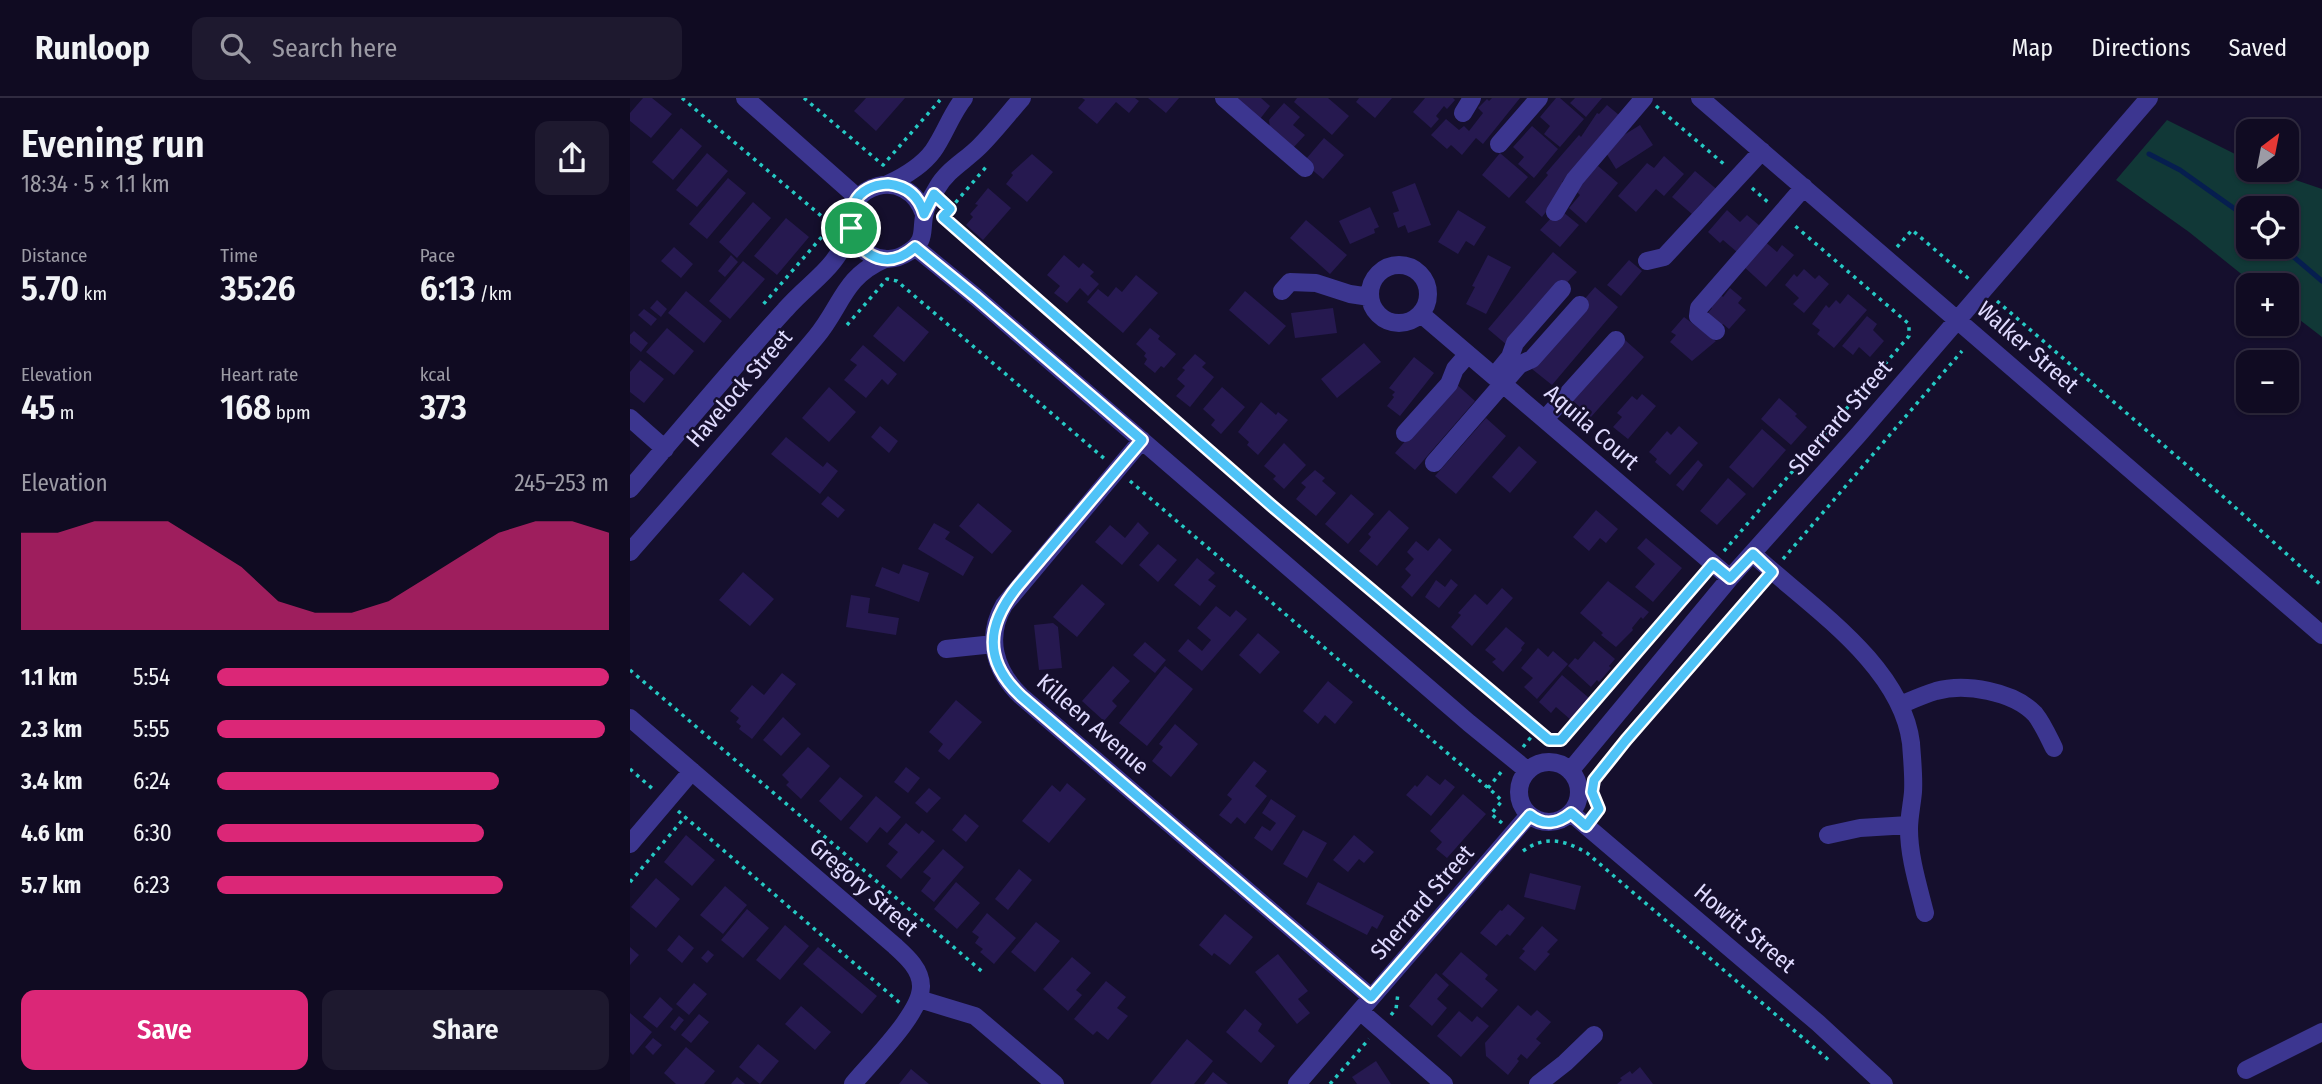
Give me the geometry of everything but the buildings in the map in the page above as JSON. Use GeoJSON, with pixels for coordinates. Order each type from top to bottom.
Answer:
{"type":"FeatureCollection","features":[{"type":"Feature","properties":{"kind":"street"},"geometry":{"type":"LineString","coordinates":[[744,98],[858,198]]}},
{"type":"Feature","properties":{"kind":"street"},"geometry":{"type":"LineString","coordinates":[[888,184],[901,186],[912,193],[920,202],[924,214],[923,235],[915,247],[898,258],[885,259],[865,251],[854,238],[851,228],[852,212],[858,198],[874,187],[888,184],[910,172],[931,154],[952,114],[964,98]]}},
{"type":"Feature","properties":{"kind":"street"},"geometry":{"type":"LineString","coordinates":[[924,214],[945,176],[980,146],[1022,98]]}},
{"type":"Feature","properties":{"kind":"street"},"geometry":{"type":"LineString","coordinates":[[1224,98],[1305,168]]}},
{"type":"Feature","properties":{"kind":"street"},"geometry":{"type":"LineString","coordinates":[[1499,144],[1539,98]]}},
{"type":"Feature","properties":{"kind":"street"},"geometry":{"type":"LineString","coordinates":[[1555,212],[1575,179],[1644,98]]}},
{"type":"Feature","properties":{"kind":"street","name":"Walker Street"},"geometry":{"type":"LineString","coordinates":[[1700,98],[2322,635]]}},
{"type":"Feature","properties":{"kind":"street","name":"Sherrard Street"},"geometry":{"type":"LineString","coordinates":[[1570,771],[1730,578],[2149,98]]}},
{"type":"Feature","properties":{"kind":"street"},"geometry":{"type":"LineString","coordinates":[[1647,261],[1664,257],[1762,151]]}},
{"type":"Feature","properties":{"kind":"street"},"geometry":{"type":"LineString","coordinates":[[1716,331],[1698,316],[1699,308],[1804,187]]}},
{"type":"Feature","properties":{"kind":"street","name":"Havelock Street"},"geometry":{"type":"LineString","coordinates":[[630,489],[785,309],[833,264],[843,249],[851,228]]}},
{"type":"Feature","properties":{"kind":"street"},"geometry":{"type":"LineString","coordinates":[[915,247],[1528,771]]}},
{"type":"Feature","properties":{"kind":"street","name":"Havelock Street"},"geometry":{"type":"LineString","coordinates":[[630,552],[816,337],[847,287],[867,268],[885,259]]}},
{"type":"Feature","properties":{"kind":"street"},"geometry":{"type":"LineString","coordinates":[[1393,266],[1407,266],[1419,274],[1427,287],[1426,304],[1421,314],[1407,322],[1390,322],[1376,312],[1370,298],[1372,283],[1380,272],[1393,266]]}},
{"type":"Feature","properties":{"kind":"street"},"geometry":{"type":"LineString","coordinates":[[1282,291],[1290,282],[1316,283],[1370,298]]}},
{"type":"Feature","properties":{"kind":"street"},"geometry":{"type":"LineString","coordinates":[[1434,463],[1499,380],[1515,343],[1562,289]]}},
{"type":"Feature","properties":{"kind":"street"},"geometry":{"type":"LineString","coordinates":[[1499,380],[1532,359],[1580,305]]}},
{"type":"Feature","properties":{"kind":"street","name":"Aquila Court"},"geometry":{"type":"LineString","coordinates":[[1421,314],[1730,578]]}},
{"type":"Feature","properties":{"kind":"street"},"geometry":{"type":"LineString","coordinates":[[1545,419],[1616,340]]}},
{"type":"Feature","properties":{"kind":"street"},"geometry":{"type":"LineString","coordinates":[[1405,433],[1449,384],[1455,369],[1468,354]]}},
{"type":"Feature","properties":{"kind":"street"},"geometry":{"type":"LineString","coordinates":[[630,418],[665,449]]}},
{"type":"Feature","properties":{"kind":"street"},"geometry":{"type":"LineString","coordinates":[[946,649],[994,644],[997,618],[1010,595],[1142,440]]}},
{"type":"Feature","properties":{"kind":"street"},"geometry":{"type":"LineString","coordinates":[[1753,554],[1864,654],[1889,684],[1900,705],[1910,740],[1913,772],[1910,851],[1925,913]]}},
{"type":"Feature","properties":{"kind":"street","name":"Killeen Avenue"},"geometry":{"type":"LineString","coordinates":[[994,644],[999,668],[1016,691],[1371,997]]}},
{"type":"Feature","properties":{"kind":"street"},"geometry":{"type":"LineString","coordinates":[[1900,705],[1949,689],[1997,694],[2031,710],[2054,748]]}},
{"type":"Feature","properties":{"kind":"street","name":"Gregory Street"},"geometry":{"type":"LineString","coordinates":[[630,718],[908,958],[917,970],[921,982],[915,1006]]}},
{"type":"Feature","properties":{"kind":"street"},"geometry":{"type":"LineString","coordinates":[[1547,763],[1557,763],[1570,771],[1578,784],[1580,795],[1571,813],[1560,821],[1551,822],[1537,820],[1530,815],[1523,807],[1519,793],[1528,771],[1547,763]]}},
{"type":"Feature","properties":{"kind":"street"},"geometry":{"type":"LineString","coordinates":[[630,844],[692,771]]}},
{"type":"Feature","properties":{"kind":"street","name":"Howitt Street"},"geometry":{"type":"LineString","coordinates":[[1571,813],[1818,1023],[1884,1084]]}},
{"type":"Feature","properties":{"kind":"street","name":"Sherrard Street"},"geometry":{"type":"LineString","coordinates":[[1297,1084],[1530,815]]}},
{"type":"Feature","properties":{"kind":"street"},"geometry":{"type":"LineString","coordinates":[[1828,835],[1860,828],[1909,825]]}},
{"type":"Feature","properties":{"kind":"street"},"geometry":{"type":"LineString","coordinates":[[853,1084],[915,1006],[975,1016],[1055,1084]]}},
{"type":"Feature","properties":{"kind":"street"},"geometry":{"type":"LineString","coordinates":[[1360,1012],[1444,1084]]}},
{"type":"Feature","properties":{"kind":"street"},"geometry":{"type":"LineString","coordinates":[[2246,1070],[2322,1032]]}},
{"type":"Feature","properties":{"kind":"street"},"geometry":{"type":"LineString","coordinates":[[1538,1084],[1594,1035]]}},
{"type":"Feature","properties":{"kind":"path"},"geometry":{"type":"LineString","coordinates":[[682,98],[832,225]]}},
{"type":"Feature","properties":{"kind":"path"},"geometry":{"type":"LineString","coordinates":[[804,98],[883,166],[941,98]]}},
{"type":"Feature","properties":{"kind":"path"},"geometry":{"type":"LineString","coordinates":[[934,194],[950,209],[943,217],[1272,506],[1549,740],[1561,740],[1602,769]]}},
{"type":"Feature","properties":{"kind":"path"},"geometry":{"type":"LineString","coordinates":[[1887,259],[1912,230],[2010,310],[2322,586]]}},
{"type":"Feature","properties":{"kind":"path"},"geometry":{"type":"LineString","coordinates":[[897,281],[1494,793],[1502,801],[1491,814],[1530,846]]}},
{"type":"Feature","properties":{"kind":"path"},"geometry":{"type":"LineString","coordinates":[[1561,740],[1909,337],[1909,324]]}},
{"type":"Feature","properties":{"kind":"path"},"geometry":{"type":"LineString","coordinates":[[1586,826],[1599,809],[1592,783],[1602,769],[1962,351]]}},
{"type":"Feature","properties":{"kind":"path"},"geometry":{"type":"LineString","coordinates":[[630,670],[985,974]]}},
{"type":"Feature","properties":{"kind":"path"},"geometry":{"type":"LineString","coordinates":[[630,882],[685,817],[915,1006]]}},
{"type":"Feature","properties":{"kind":"path"},"geometry":{"type":"LineString","coordinates":[[1551,839],[1571,844],[1587,853],[1836,1066]]}},
{"type":"Feature","properties":{"kind":"path"},"geometry":{"type":"LineString","coordinates":[[1330,1084],[1377,1031]]}},
{"type":"Feature","properties":{"kind":"green space"},"geometry":{"type":"Polygon","coordinates":[[[2167,120],[2236,154],[2236,182],[2300,182],[2322,189],[2322,337],[2299,319],[2299,273],[2240,273],[2189,232],[2116,180],[2167,120]]]}},
{"type":"Feature","properties":{"kind":"waterway"},"geometry":{"type":"LineString","coordinates":[[2149,154],[2180,170],[2236,210]]}},
{"type":"Feature","properties":{"kind":"waterway"},"geometry":{"type":"LineString","coordinates":[[2296,259],[2322,281]]}},
{"type":"Feature","properties":{"kind":"route"},"geometry":{"type":"LineString","coordinates":[[884,184],[901,186],[920,202],[924,214],[934,194],[950,209],[943,217],[1272,506],[1549,740],[1561,740],[1713,564],[1730,578],[1753,554],[1772,572],[1594,780],[1592,792],[1599,809],[1586,826],[1571,813],[1560,821],[1551,822],[1542,822],[1530,815],[1371,997],[1008,682],[999,668],[993,637],[1000,612],[1010,595],[1142,440],[915,247],[898,258],[874,256],[857,243],[851,228],[854,205],[865,191],[874,187],[884,184]]}}]}
